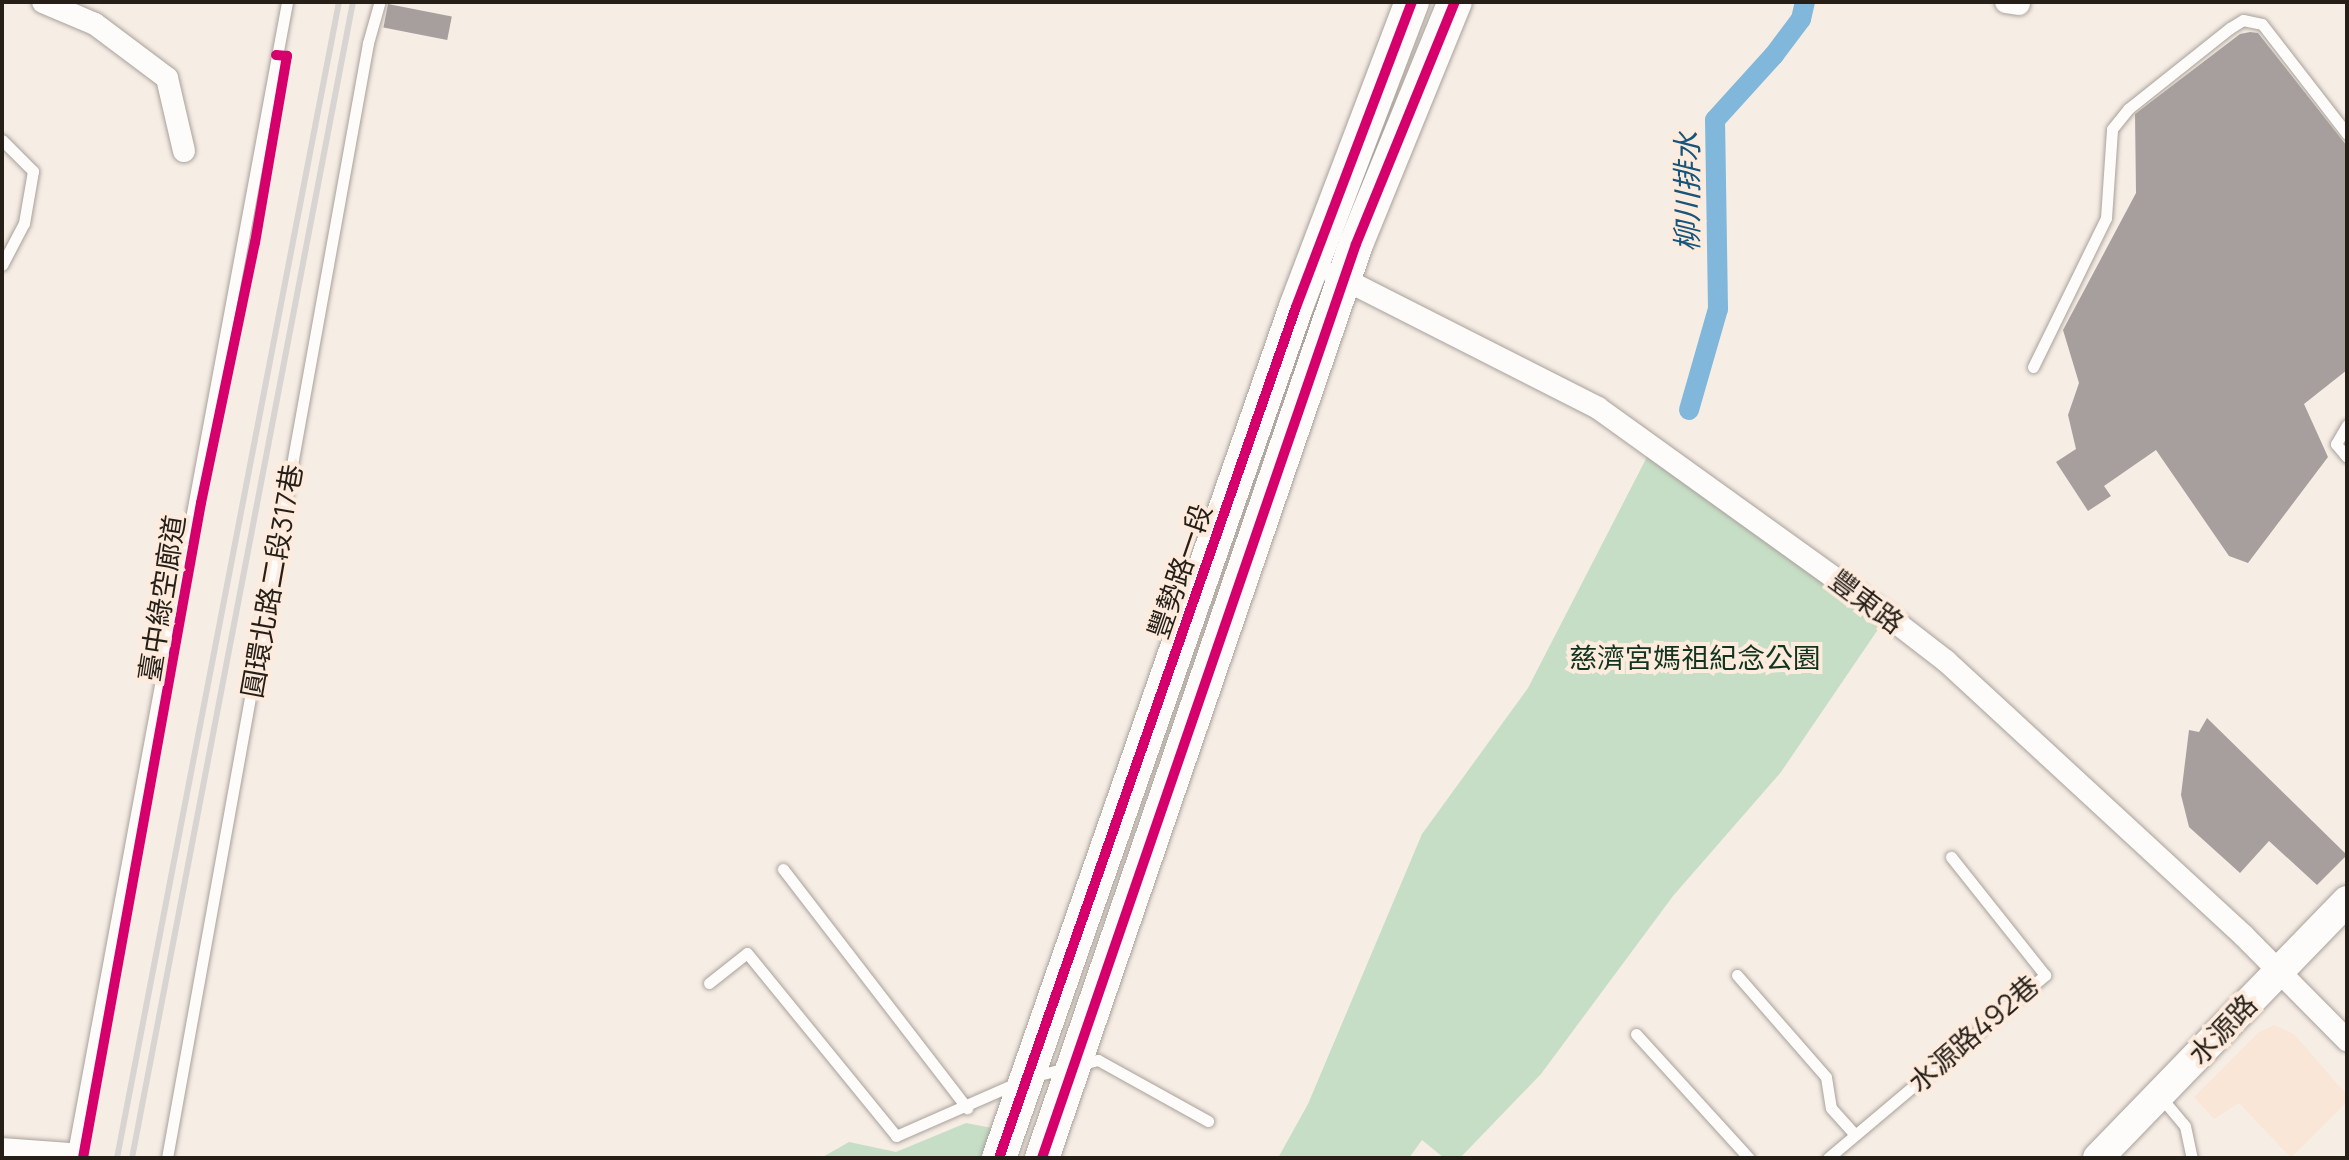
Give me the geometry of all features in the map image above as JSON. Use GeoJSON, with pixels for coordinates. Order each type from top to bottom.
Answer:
{"type":"FeatureCollection","features":[{"type":"Feature","properties":{"kind":"main road","name":"豐勢路一段"},"geometry":{"type":"LineString","coordinates":[[999,1158],[1312,265],[1412,2]]}},
{"type":"Feature","properties":{"kind":"main road"},"geometry":{"type":"LineString","coordinates":[[1042,1158],[1346,278],[1455,2]]}},
{"type":"Feature","properties":{"kind":"street"},"geometry":{"type":"LineString","coordinates":[[43,2],[95,24],[167,78],[184,151]]}},
{"type":"Feature","properties":{"kind":"street","name":"豐東路"},"geometry":{"type":"LineString","coordinates":[[1312,265],[1346,278],[1598,408],[1802,551],[1946,661],[2278,971],[2347,1040]]}},
{"type":"Feature","properties":{"kind":"street","name":"水源路"},"geometry":{"type":"LineString","coordinates":[[2098,1158],[2347,901]]}},
{"type":"Feature","properties":{"kind":"street"},"geometry":{"type":"LineString","coordinates":[[2,1153],[70,1158]]}},
{"type":"Feature","properties":{"kind":"lane"},"geometry":{"type":"LineString","coordinates":[[70,1158],[287,2]]}},
{"type":"Feature","properties":{"kind":"lane","name":"圓環北路二段317巷"},"geometry":{"type":"LineString","coordinates":[[167,1158],[368,43],[379,4]]}},
{"type":"Feature","properties":{"kind":"lane"},"geometry":{"type":"LineString","coordinates":[[2033,367],[2106,218],[2112,129],[2128,109],[2230,28],[2243,20],[2262,24],[2347,134]]}},
{"type":"Feature","properties":{"kind":"lane"},"geometry":{"type":"LineString","coordinates":[[2,140],[33,171],[24,223],[2,265]]}},
{"type":"Feature","properties":{"kind":"lane"},"geometry":{"type":"LineString","coordinates":[[2347,425],[2336,444],[2347,457]]}},
{"type":"Feature","properties":{"kind":"lane","name":"水源路492巷"},"geometry":{"type":"LineString","coordinates":[[1828,1158],[2045,975],[1951,857]]}},
{"type":"Feature","properties":{"kind":"lane"},"geometry":{"type":"LineString","coordinates":[[783,869],[967,1108]]}},
{"type":"Feature","properties":{"kind":"lane"},"geometry":{"type":"LineString","coordinates":[[709,983],[747,953],[896,1136],[967,1108],[1027,1078],[1098,1060],[1208,1121]]}},
{"type":"Feature","properties":{"kind":"lane"},"geometry":{"type":"LineString","coordinates":[[1737,975],[1826,1077],[1831,1108],[1855,1135]]}},
{"type":"Feature","properties":{"kind":"lane"},"geometry":{"type":"LineString","coordinates":[[1636,1034],[1749,1158]]}},
{"type":"Feature","properties":{"kind":"lane"},"geometry":{"type":"LineString","coordinates":[[2159,1095],[2185,1126],[2192,1158]]}},
{"type":"Feature","properties":{"kind":"shaded area"},"geometry":{"type":"Polygon","coordinates":[[[2274,1025],[2294,1034],[2347,1095],[2347,1102],[2291,1158],[2239,1103],[2214,1119],[2194,1097],[2259,1032],[2274,1025]]]}},
{"type":"Feature","properties":{"kind":"green space","name":"慈濟宮媽祖紀念公園"},"geometry":{"type":"Polygon","coordinates":[[[1649,453],[1881,625],[1781,772],[1673,896],[1541,1074],[1460,1158],[1444,1158],[1422,1140],[1409,1158],[1278,1158],[1308,1104],[1422,834],[1528,688],[1649,453]]]}},
{"type":"Feature","properties":{"kind":"green space"},"geometry":{"type":"Polygon","coordinates":[[[966,1123],[997,1129],[988,1158],[821,1158],[849,1142],[896,1152],[966,1123]]]}},
{"type":"Feature","properties":{"kind":"building"},"geometry":{"type":"Polygon","coordinates":[[[388,4],[452,16],[447,40],[383,28],[388,4]]]}},
{"type":"Feature","properties":{"kind":"building"},"geometry":{"type":"Polygon","coordinates":[[[2258,33],[2347,146],[2347,370],[2304,404],[2328,457],[2248,563],[2229,556],[2156,450],[2104,486],[2111,496],[2088,511],[2056,462],[2076,449],[2068,415],[2079,383],[2063,330],[2136,193],[2135,114],[2240,34],[2258,33]]]}},
{"type":"Feature","properties":{"kind":"building"},"geometry":{"type":"Polygon","coordinates":[[[2207,718],[2347,855],[2317,885],[2269,841],[2240,873],[2189,827],[2181,795],[2189,730],[2199,732],[2207,718]]]}},
{"type":"Feature","properties":{"kind":"waterway","name":"柳川排水"},"geometry":{"type":"LineString","coordinates":[[1689,410],[1718,309],[1715,120],[1774,55],[1801,19],[1805,2]]}},
{"type":"Feature","properties":{"kind":"railway"},"geometry":{"type":"LineString","coordinates":[[117,1158],[339,2]]}},
{"type":"Feature","properties":{"kind":"railway"},"geometry":{"type":"LineString","coordinates":[[132,1158],[353,2]]}},
{"type":"Feature","properties":{"kind":"cycle path"},"geometry":{"type":"LineString","coordinates":[[999,1158],[1296,307],[1412,2]]}},
{"type":"Feature","properties":{"kind":"cycle path"},"geometry":{"type":"LineString","coordinates":[[1042,1158],[1356,244],[1455,2]]}},
{"type":"Feature","properties":{"kind":"cycle path","name":"臺中綠空廊道"},"geometry":{"type":"LineString","coordinates":[[83,1158],[201,503],[255,243],[287,56],[276,55]]}}]}
